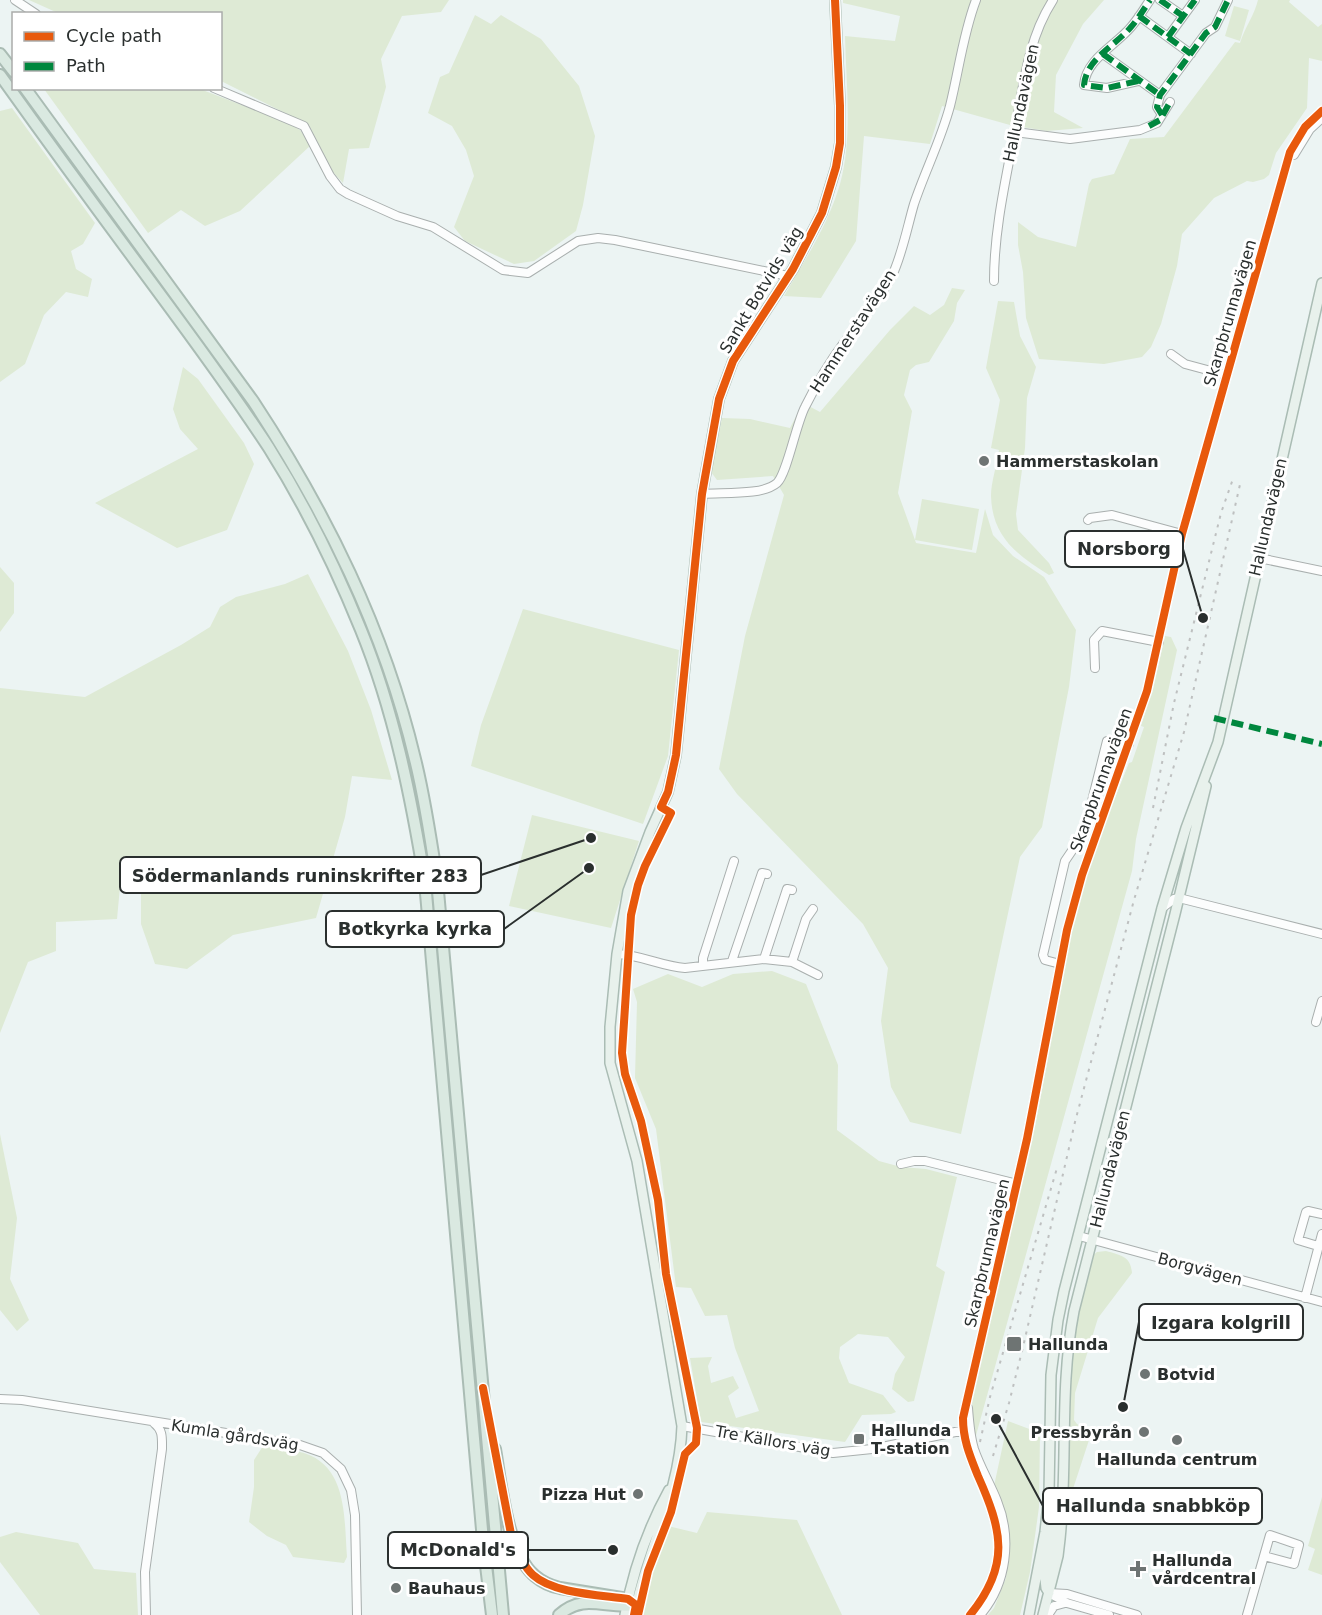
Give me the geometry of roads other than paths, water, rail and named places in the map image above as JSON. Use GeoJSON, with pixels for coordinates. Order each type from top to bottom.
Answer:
{"type":"FeatureCollection","features":[{"type":"Feature","properties":{"kind":"highway"},"geometry":{"type":"LineString","coordinates":[[0,54],[12,69]]}},
{"type":"Feature","properties":{"kind":"highway"},"geometry":{"type":"LineString","coordinates":[[0,75],[168,305],[269,449],[312,525],[362,632],[382,691],[402,761],[425,882],[483,1541],[492,1615]]}},
{"type":"Feature","properties":{"kind":"highway"},"geometry":{"type":"LineString","coordinates":[[26,90],[253,401],[280,443],[313,498],[346,563],[374,628],[395,688],[417,768],[437,880],[503,1615]]}},
{"type":"Feature","properties":{"kind":"highway"},"geometry":{"type":"LineString","coordinates":[[483,1388],[511,1534],[519,1555],[533,1575],[549,1585],[630,1608]]}},
{"type":"Feature","properties":{"kind":"highway"},"geometry":{"type":"LineString","coordinates":[[483,1541],[485,1615]]}},
{"type":"Feature","properties":{"kind":"highway"},"geometry":{"type":"LineString","coordinates":[[559,1615],[570,1607],[589,1602],[630,1608]]}},
{"type":"Feature","properties":{"kind":"main road","name":"Sankt Botvids väg"},"geometry":{"type":"LineString","coordinates":[[630,1608],[669,1502],[679,1458],[682,1426],[637,1161],[610,1063],[610,1027],[617,954],[628,891],[668,792],[676,755],[702,494],[718,399],[741,347],[788,276],[826,204],[837,167],[840,143],[840,106],[835,0]]}},
{"type":"Feature","properties":{"kind":"main road","name":"Hallundavägen"},"geometry":{"type":"LineString","coordinates":[[1049,1593],[1045,1584],[1053,1533],[1049,1494],[1049,1401],[1054,1348],[1064,1291],[1162,908],[1186,828],[1218,742],[1322,283]]}},
{"type":"Feature","properties":{"kind":"main road","name":"Hallundavägen"},"geometry":{"type":"LineString","coordinates":[[1043,1615],[1058,1556],[1062,1521],[1066,1362],[1074,1311],[1179,898],[1213,751]]}},
{"type":"Feature","properties":{"kind":"main road","name":"Hallundavägen"},"geometry":{"type":"LineString","coordinates":[[1030,1615],[1042,1556],[1049,1494]]}},
{"type":"Feature","properties":{"kind":"main road","name":"Hallundavägen"},"geometry":{"type":"LineString","coordinates":[[1030,1615],[1038,1601],[1049,1593]]}},
{"type":"Feature","properties":{"kind":"street"},"geometry":{"type":"LineString","coordinates":[[15,0],[33,12]]}},
{"type":"Feature","properties":{"kind":"street","name":"Hammerstavägen"},"geometry":{"type":"LineString","coordinates":[[702,494],[730,494],[765,489],[776,484],[785,472],[798,421],[815,386],[894,269],[950,105],[965,32],[976,0]]}},
{"type":"Feature","properties":{"kind":"street","name":"Hallundavägen"},"geometry":{"type":"LineString","coordinates":[[994,281],[994,260],[1004,191],[1029,57],[1039,24],[1053,0]]}},
{"type":"Feature","properties":{"kind":"street"},"geometry":{"type":"LineString","coordinates":[[1138,81],[1107,88],[1084,86],[1088,72],[1097,58],[1131,28],[1150,0]]}},
{"type":"Feature","properties":{"kind":"street"},"geometry":{"type":"LineString","coordinates":[[1160,0],[1183,16]]}},
{"type":"Feature","properties":{"kind":"street"},"geometry":{"type":"LineString","coordinates":[[1168,37],[1195,0]]}},
{"type":"Feature","properties":{"kind":"street"},"geometry":{"type":"LineString","coordinates":[[1162,115],[1157,107],[1160,95],[1206,33],[1215,27],[1228,0]]}},
{"type":"Feature","properties":{"kind":"street"},"geometry":{"type":"LineString","coordinates":[[1139,16],[1191,54]]}},
{"type":"Feature","properties":{"kind":"street"},"geometry":{"type":"LineString","coordinates":[[1103,54],[1130,71],[1138,81],[1160,95]]}},
{"type":"Feature","properties":{"kind":"street"},"geometry":{"type":"LineString","coordinates":[[219,90],[304,126],[330,176],[340,189],[397,216],[433,227],[503,270],[528,273],[578,241],[598,238],[788,276]]}},
{"type":"Feature","properties":{"kind":"street"},"geometry":{"type":"LineString","coordinates":[[1015,132],[1071,140],[1140,130],[1157,123],[1170,102]]}},
{"type":"Feature","properties":{"kind":"street","name":"Skarpbrunnavägen"},"geometry":{"type":"LineString","coordinates":[[970,1615],[986,1593],[992,1579],[999,1548],[999,1532],[995,1517],[966,1449],[968,1400],[1017,1184],[1060,964],[1082,875],[1147,691],[1182,534],[1284,175],[1295,143],[1310,121],[1322,111]]}},
{"type":"Feature","properties":{"kind":"street","name":"Skarpbrunnavägen"},"geometry":{"type":"LineString","coordinates":[[1284,175],[1304,137],[1322,118]]}},
{"type":"Feature","properties":{"kind":"street","name":"Skarpbrunnavägen"},"geometry":{"type":"LineString","coordinates":[[1171,354],[1185,364],[1226,375]]}},
{"type":"Feature","properties":{"kind":"street"},"geometry":{"type":"LineString","coordinates":[[1088,520],[1112,515],[1182,534]]}},
{"type":"Feature","properties":{"kind":"street"},"geometry":{"type":"LineString","coordinates":[[1258,558],[1322,571]]}},
{"type":"Feature","properties":{"kind":"street"},"geometry":{"type":"LineString","coordinates":[[1095,668],[1094,640],[1102,631],[1159,642]]}},
{"type":"Feature","properties":{"kind":"street","name":"Skarpbrunnavägen"},"geometry":{"type":"LineString","coordinates":[[1060,964],[1045,960],[1042,955],[1065,861],[1084,833],[1107,741],[1116,740],[1129,744]]}},
{"type":"Feature","properties":{"kind":"street"},"geometry":{"type":"LineString","coordinates":[[703,964],[734,861]]}},
{"type":"Feature","properties":{"kind":"street"},"geometry":{"type":"LineString","coordinates":[[732,961],[762,873],[767,874]]}},
{"type":"Feature","properties":{"kind":"street"},"geometry":{"type":"LineString","coordinates":[[1170,882],[1174,894],[1179,898],[1322,934]]}},
{"type":"Feature","properties":{"kind":"street"},"geometry":{"type":"LineString","coordinates":[[764,959],[786,889],[792,890]]}},
{"type":"Feature","properties":{"kind":"street"},"geometry":{"type":"LineString","coordinates":[[1162,908],[1179,898]]}},
{"type":"Feature","properties":{"kind":"street"},"geometry":{"type":"LineString","coordinates":[[792,962],[806,919],[813,909]]}},
{"type":"Feature","properties":{"kind":"street"},"geometry":{"type":"LineString","coordinates":[[617,954],[639,957],[671,967],[685,968],[703,964],[764,959],[792,962],[818,975]]}},
{"type":"Feature","properties":{"kind":"street"},"geometry":{"type":"LineString","coordinates":[[1316,1022],[1322,1001]]}},
{"type":"Feature","properties":{"kind":"street"},"geometry":{"type":"LineString","coordinates":[[902,1164],[925,1161],[1017,1184]]}},
{"type":"Feature","properties":{"kind":"street"},"geometry":{"type":"LineString","coordinates":[[1318,1246],[1298,1240],[1306,1212],[1322,1214]]}},
{"type":"Feature","properties":{"kind":"street"},"geometry":{"type":"LineString","coordinates":[[1305,1298],[1322,1234]]}},
{"type":"Feature","properties":{"kind":"street","name":"Borgvägen"},"geometry":{"type":"LineString","coordinates":[[1078,1236],[1322,1302]]}},
{"type":"Feature","properties":{"kind":"street","name":"Kumla gårdsväg"},"geometry":{"type":"LineString","coordinates":[[0,1400],[22,1400],[307,1446],[323,1453],[338,1465],[351,1490],[355,1515],[357,1615]]}},
{"type":"Feature","properties":{"kind":"street","name":"Kumla gårdsväg"},"geometry":{"type":"LineString","coordinates":[[146,1615],[145,1572],[162,1442],[160,1427],[153,1422]]}},
{"type":"Feature","properties":{"kind":"street","name":"Tre Källors väg"},"geometry":{"type":"LineString","coordinates":[[682,1426],[833,1453],[872,1449],[966,1430]]}},
{"type":"Feature","properties":{"kind":"street","name":"Skarpbrunnavägen"},"geometry":{"type":"LineString","coordinates":[[966,1430],[1000,1511],[1005,1538],[1004,1565],[1000,1580],[980,1615]]}},
{"type":"Feature","properties":{"kind":"street"},"geometry":{"type":"LineString","coordinates":[[1247,1615],[1270,1535],[1299,1545],[1294,1564],[1264,1556]]}},
{"type":"Feature","properties":{"kind":"street"},"geometry":{"type":"LineString","coordinates":[[1058,1556],[1056,1583],[1067,1598],[1109,1615]]}},
{"type":"Feature","properties":{"kind":"street"},"geometry":{"type":"LineString","coordinates":[[1049,1593],[1137,1615]]}},
{"type":"Feature","properties":{"kind":"street"},"geometry":{"type":"LineString","coordinates":[[1048,1615],[1054,1606],[1067,1598]]}},
{"type":"Feature","properties":{"kind":"railway"},"geometry":{"type":"LineString","coordinates":[[1153,808],[1174,703],[1221,513],[1234,476]]}},
{"type":"Feature","properties":{"kind":"railway"},"geometry":{"type":"LineString","coordinates":[[993,1456],[1023,1347],[1075,1122],[1134,900],[1184,732],[1241,480]]}},
{"type":"Feature","properties":{"kind":"railway"},"geometry":{"type":"LineString","coordinates":[[980,1442],[990,1397],[1057,1168]]}},
{"type":"Feature","properties":{"kind":"place","name":"Hammerstaskolan"},"geometry":{"type":"Point","coordinates":[984,461]}},
{"type":"Feature","properties":{"kind":"place","name":"Norsborg"},"geometry":{"type":"Point","coordinates":[1203,618]}},
{"type":"Feature","properties":{"kind":"place","name":"Södermanlands runinskrifter 283"},"geometry":{"type":"Point","coordinates":[591,838]}},
{"type":"Feature","properties":{"kind":"place","name":"Botkyrka kyrka"},"geometry":{"type":"Point","coordinates":[589,868]}},
{"type":"Feature","properties":{"kind":"place","name":"Hallunda"},"geometry":{"type":"Point","coordinates":[1014,1344]}},
{"type":"Feature","properties":{"kind":"place","name":"Botvid"},"geometry":{"type":"Point","coordinates":[1145,1374]}},
{"type":"Feature","properties":{"kind":"place","name":"Izgara kolgrill"},"geometry":{"type":"Point","coordinates":[1123,1407]}},
{"type":"Feature","properties":{"kind":"place","name":"Hallunda snabbköp"},"geometry":{"type":"Point","coordinates":[996,1419]}},
{"type":"Feature","properties":{"kind":"place","name":"Pressbyrån"},"geometry":{"type":"Point","coordinates":[1144,1432]}},
{"type":"Feature","properties":{"kind":"place","name":"Hallunda T-station"},"geometry":{"type":"Point","coordinates":[859,1439]}},
{"type":"Feature","properties":{"kind":"place","name":"Hallunda centrum"},"geometry":{"type":"Point","coordinates":[1177,1440]}},
{"type":"Feature","properties":{"kind":"place","name":"Pizza Hut"},"geometry":{"type":"Point","coordinates":[638,1494]}},
{"type":"Feature","properties":{"kind":"place","name":"McDonald's"},"geometry":{"type":"Point","coordinates":[613,1550]}},
{"type":"Feature","properties":{"kind":"place","name":"Hallunda vårdcentral"},"geometry":{"type":"Point","coordinates":[1138,1569]}},
{"type":"Feature","properties":{"kind":"place","name":"Bauhaus"},"geometry":{"type":"Point","coordinates":[396,1588]}}]}
